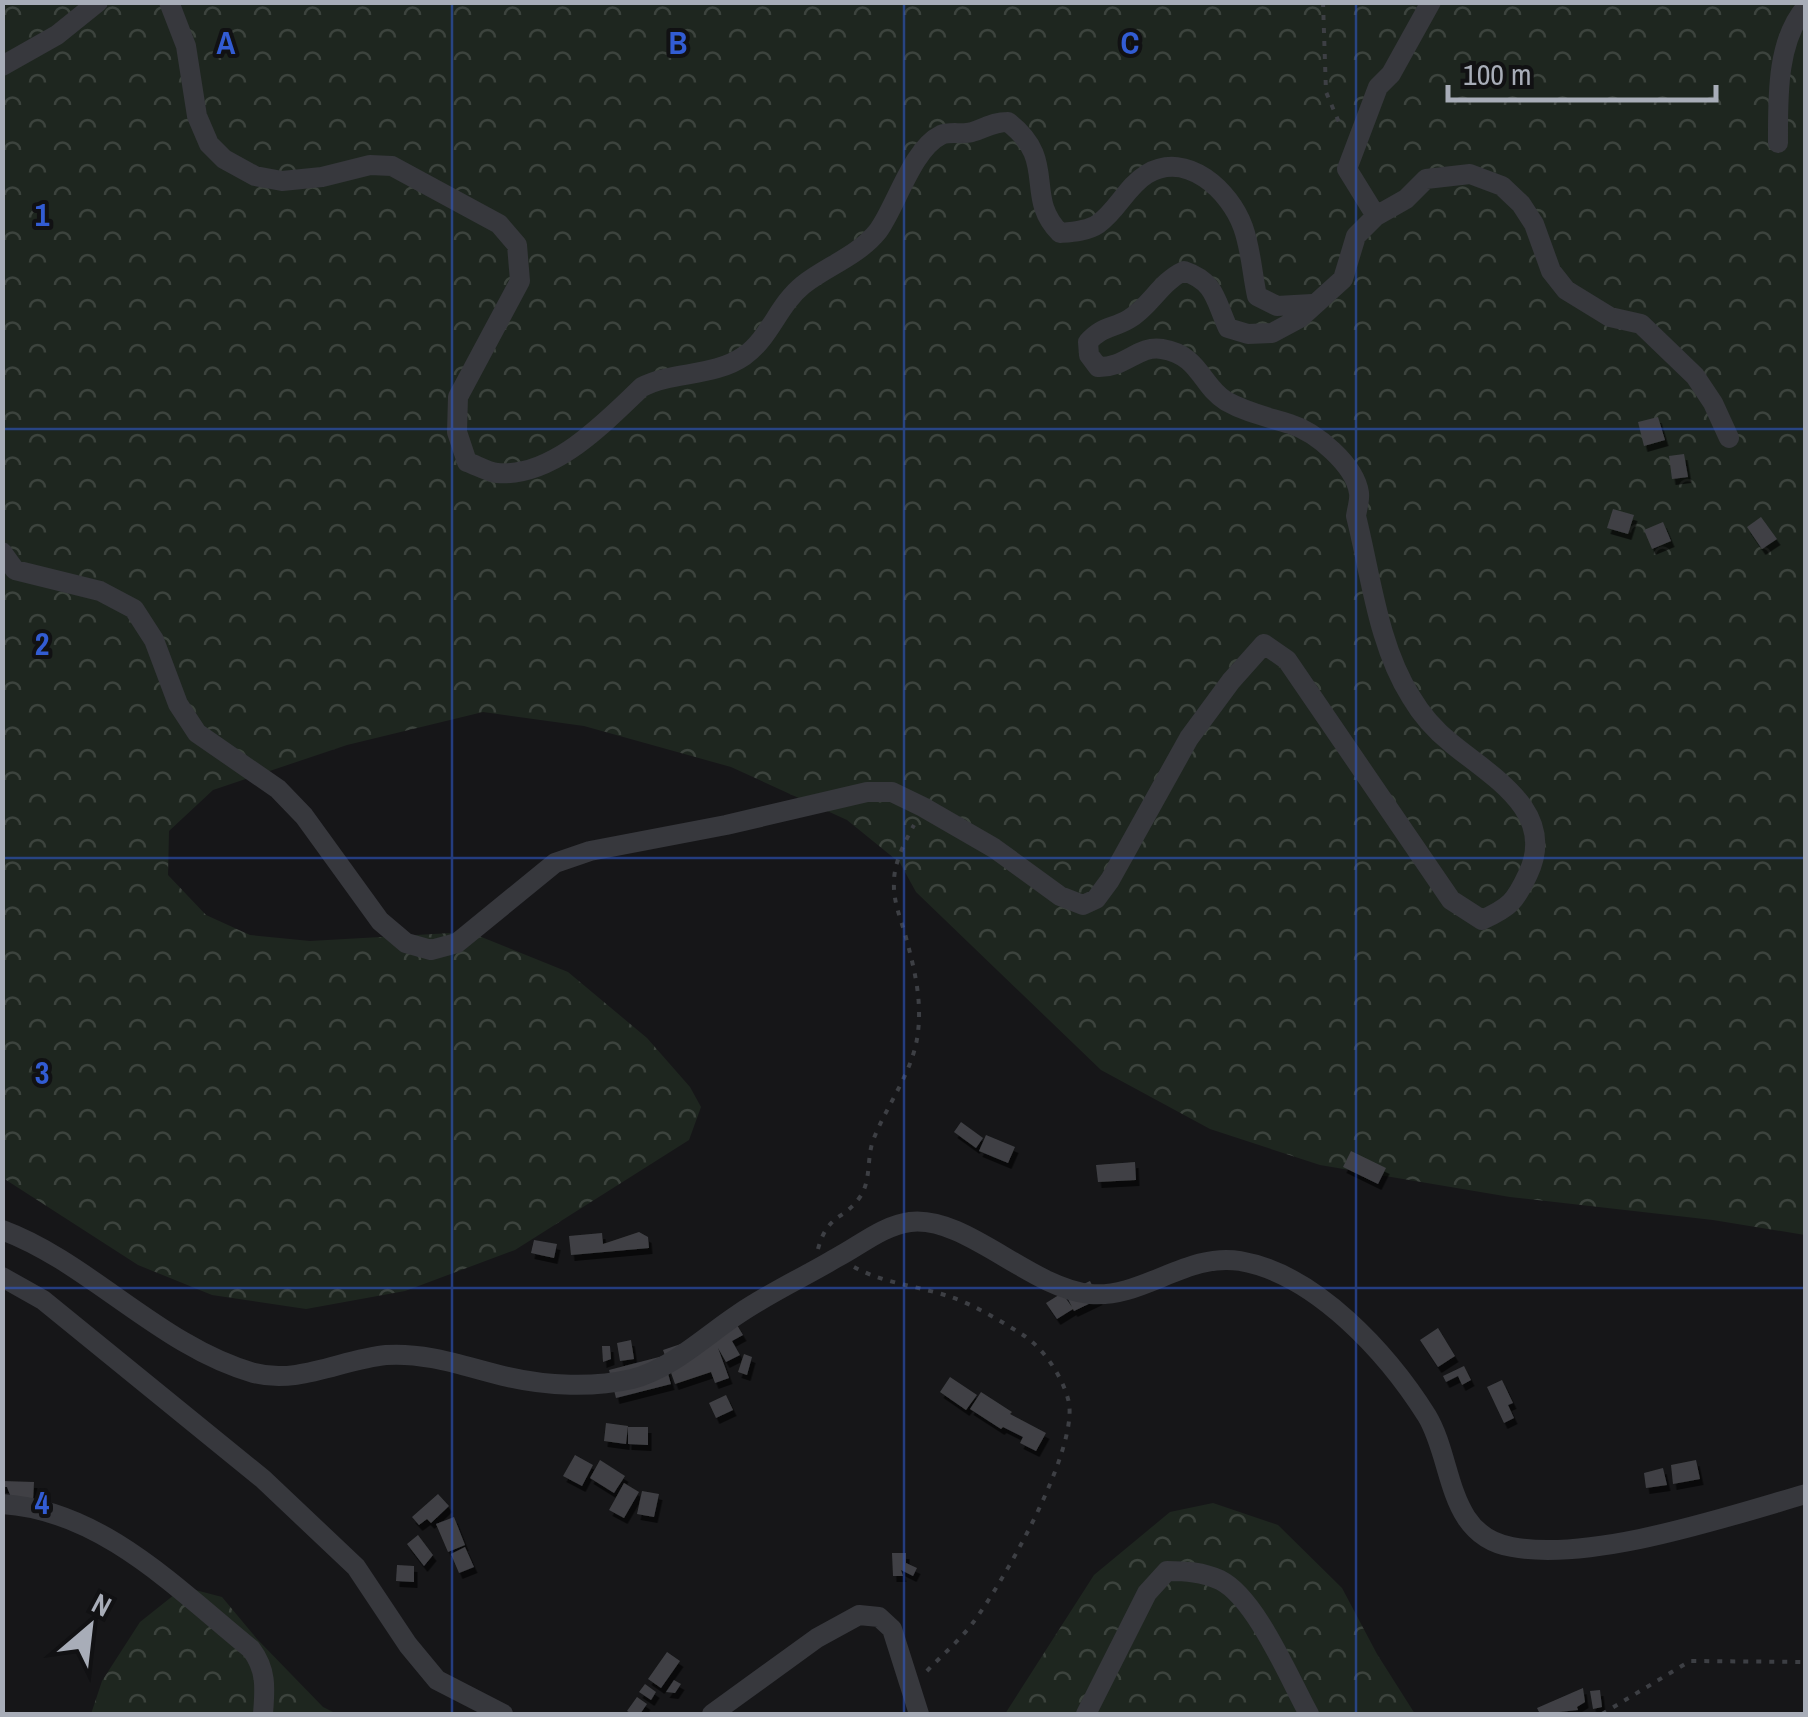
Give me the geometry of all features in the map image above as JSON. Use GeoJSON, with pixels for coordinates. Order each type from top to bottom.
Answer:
{"type":"FeatureCollection","features":[{"type":"Feature","properties":{"kind":"street"},"geometry":{"type":"LineString","coordinates":[[2,66],[57,35],[98,2]]}},
{"type":"Feature","properties":{"kind":"street"},"geometry":{"type":"LineString","coordinates":[[169,2],[186,46],[197,116],[209,144],[224,159],[255,176],[282,181],[322,177],[370,165],[392,166],[499,224],[517,245],[520,281],[458,398],[455,418],[467,462],[498,473],[531,468],[569,452],[654,380],[702,372],[740,360],[762,343],[779,312],[801,286],[852,254],[878,231],[898,190],[922,155],[942,135],[974,132],[990,122],[1008,122],[1032,145],[1040,168],[1047,220],[1060,233],[1098,225],[1144,175],[1162,167],[1181,168],[1203,175],[1242,223],[1257,296],[1277,306],[1312,304]]}},
{"type":"Feature","properties":{"kind":"street"},"geometry":{"type":"LineString","coordinates":[[1376,216],[1347,169],[1378,88],[1391,74],[1432,2]]}},
{"type":"Feature","properties":{"kind":"street"},"geometry":{"type":"LineString","coordinates":[[1778,143],[1778,89],[1787,44],[1806,7]]}},
{"type":"Feature","properties":{"kind":"street"},"geometry":{"type":"LineString","coordinates":[[2,552],[15,570],[100,591],[134,608],[154,640],[178,704],[197,733],[278,790],[304,816],[380,921],[406,943],[431,950],[458,944],[555,863],[590,851],[867,792],[892,792],[924,807],[994,848],[1060,896],[1083,905],[1096,899],[1110,880],[1189,738],[1264,644],[1288,660],[1451,900],[1482,920],[1505,910],[1515,900],[1533,862],[1533,834],[1525,811],[1511,790],[1428,720],[1412,700],[1392,662],[1356,516],[1359,493],[1349,471],[1314,437],[1223,399],[1187,358],[1160,348],[1138,352],[1117,368],[1098,367],[1089,356],[1088,342],[1098,330],[1133,317],[1170,278],[1184,272],[1199,276],[1213,289],[1228,328],[1248,334],[1272,333],[1300,318],[1343,279],[1356,236],[1376,216],[1406,199],[1426,179],[1470,174],[1502,186],[1520,204],[1534,224],[1551,271],[1566,290],[1610,317],[1641,324],[1694,376],[1713,403],[1729,438]]}},
{"type":"Feature","properties":{"kind":"street"},"geometry":{"type":"LineString","coordinates":[[2,1230],[48,1254],[143,1317],[217,1359],[257,1374],[286,1376],[386,1355],[424,1357],[515,1379],[590,1385],[635,1378],[664,1366],[743,1311],[817,1268],[886,1228],[914,1221],[942,1225],[1056,1286],[1089,1294],[1115,1294],[1206,1262],[1240,1261],[1284,1277],[1325,1301],[1380,1353],[1430,1420],[1460,1510],[1484,1538],[1512,1547],[1564,1548],[1630,1541],[1806,1494]]}},
{"type":"Feature","properties":{"kind":"street"},"geometry":{"type":"LineString","coordinates":[[2,1277],[42,1300],[263,1480],[356,1567],[408,1645],[437,1680],[496,1713]]}},
{"type":"Feature","properties":{"kind":"street"},"geometry":{"type":"LineString","coordinates":[[2,1504],[60,1513],[124,1548],[251,1648],[261,1662],[265,1681],[263,1714]]}},
{"type":"Feature","properties":{"kind":"street"},"geometry":{"type":"LineString","coordinates":[[1086,1714],[1147,1592],[1167,1570],[1198,1572],[1224,1582],[1249,1607],[1309,1714]]}},
{"type":"Feature","properties":{"kind":"street"},"geometry":{"type":"LineString","coordinates":[[712,1714],[817,1638],[859,1615],[879,1618],[892,1630],[918,1714]]}},
{"type":"Feature","properties":{"kind":"path"},"geometry":{"type":"LineString","coordinates":[[1323,2],[1326,92],[1336,119],[1354,148]]}},
{"type":"Feature","properties":{"kind":"path"},"geometry":{"type":"LineString","coordinates":[[817,1268],[825,1228],[859,1198],[868,1178],[872,1143],[910,1065],[918,1035],[920,1000],[914,964],[894,898],[893,878],[902,847],[924,807]]}},
{"type":"Feature","properties":{"kind":"path"},"geometry":{"type":"LineString","coordinates":[[836,1258],[868,1275],[952,1297],[1023,1335],[1038,1346],[1063,1384],[1069,1406],[1062,1454],[1013,1560],[971,1625],[911,1688]]}},
{"type":"Feature","properties":{"kind":"path"},"geometry":{"type":"LineString","coordinates":[[1602,1714],[1690,1661],[1806,1662]]}},
{"type":"Feature","properties":{"kind":"green space"},"geometry":{"type":"Polygon","coordinates":[[[2,3],[1805,3],[1805,1235],[1713,1220],[1510,1197],[1320,1165],[1210,1129],[1101,1070],[916,892],[900,863],[847,820],[731,767],[584,726],[483,712],[347,745],[213,790],[169,831],[168,875],[206,915],[250,935],[310,941],[469,932],[568,972],[647,1038],[690,1087],[701,1107],[689,1140],[515,1250],[405,1291],[306,1309],[212,1295],[138,1265],[3,1178],[2,3]]]}},
{"type":"Feature","properties":{"kind":"green space"},"geometry":{"type":"Polygon","coordinates":[[[1213,1503],[1278,1525],[1342,1588],[1415,1714],[1005,1714],[1094,1575],[1170,1512],[1213,1503]]]}},
{"type":"Feature","properties":{"kind":"green space"},"geometry":{"type":"Polygon","coordinates":[[[184,1587],[222,1597],[323,1707],[337,1714],[91,1714],[102,1681],[140,1622],[184,1587]]]}},
{"type":"Feature","properties":{"kind":"building"},"geometry":{"type":"Polygon","coordinates":[[[1658,417],[1665,440],[1644,446],[1638,422],[1658,417]]]}},
{"type":"Feature","properties":{"kind":"building"},"geometry":{"type":"Polygon","coordinates":[[[1684,454],[1688,477],[1672,479],[1669,456],[1684,454]]]}},
{"type":"Feature","properties":{"kind":"building"},"geometry":{"type":"Polygon","coordinates":[[[1613,509],[1634,515],[1628,534],[1607,528],[1613,509]]]}},
{"type":"Feature","properties":{"kind":"building"},"geometry":{"type":"Polygon","coordinates":[[[1761,517],[1777,539],[1762,549],[1747,527],[1761,517]]]}},
{"type":"Feature","properties":{"kind":"building"},"geometry":{"type":"Polygon","coordinates":[[[1663,522],[1671,541],[1652,549],[1644,530],[1663,522]]]}},
{"type":"Feature","properties":{"kind":"building"},"geometry":{"type":"Polygon","coordinates":[[[961,1122],[983,1138],[976,1148],[954,1132],[961,1122]]]}},
{"type":"Feature","properties":{"kind":"building"},"geometry":{"type":"Polygon","coordinates":[[[986,1135],[1015,1147],[1008,1163],[979,1151],[986,1135]]]}},
{"type":"Feature","properties":{"kind":"building"},"geometry":{"type":"Polygon","coordinates":[[[1351,1151],[1386,1168],[1378,1184],[1343,1167],[1351,1151]]]}},
{"type":"Feature","properties":{"kind":"building"},"geometry":{"type":"Polygon","coordinates":[[[1135,1162],[1136,1180],[1098,1182],[1096,1165],[1135,1162]]]}},
{"type":"Feature","properties":{"kind":"building"},"geometry":{"type":"Polygon","coordinates":[[[639,1232],[648,1237],[649,1248],[571,1255],[569,1236],[602,1233],[603,1244],[639,1232]]]}},
{"type":"Feature","properties":{"kind":"building"},"geometry":{"type":"Polygon","coordinates":[[[534,1240],[557,1244],[554,1258],[531,1253],[534,1240]]]}},
{"type":"Feature","properties":{"kind":"building"},"geometry":{"type":"Polygon","coordinates":[[[1090,1281],[1099,1299],[1057,1319],[1046,1303],[1062,1293],[1072,1307],[1065,1293],[1090,1281]]]}},
{"type":"Feature","properties":{"kind":"building"},"geometry":{"type":"Polygon","coordinates":[[[737,1325],[743,1335],[732,1341],[740,1355],[726,1362],[718,1348],[729,1378],[715,1383],[711,1372],[675,1384],[663,1350],[737,1325]]]}},
{"type":"Feature","properties":{"kind":"building"},"geometry":{"type":"Polygon","coordinates":[[[1438,1328],[1455,1356],[1438,1367],[1420,1340],[1438,1328]]]}},
{"type":"Feature","properties":{"kind":"building"},"geometry":{"type":"Polygon","coordinates":[[[631,1340],[634,1359],[620,1361],[617,1343],[631,1340]]]}},
{"type":"Feature","properties":{"kind":"building"},"geometry":{"type":"Polygon","coordinates":[[[602,1346],[610,1346],[611,1359],[603,1362],[602,1346]]]}},
{"type":"Feature","properties":{"kind":"building"},"geometry":{"type":"Polygon","coordinates":[[[744,1354],[752,1357],[747,1375],[738,1372],[744,1354]]]}},
{"type":"Feature","properties":{"kind":"building"},"geometry":{"type":"Polygon","coordinates":[[[663,1356],[671,1384],[616,1398],[609,1370],[663,1356]]]}},
{"type":"Feature","properties":{"kind":"building"},"geometry":{"type":"Polygon","coordinates":[[[1464,1366],[1471,1380],[1462,1385],[1458,1376],[1446,1382],[1443,1376],[1464,1366]]]}},
{"type":"Feature","properties":{"kind":"building"},"geometry":{"type":"Polygon","coordinates":[[[950,1377],[977,1395],[966,1410],[940,1392],[950,1377]]]}},
{"type":"Feature","properties":{"kind":"building"},"geometry":{"type":"Polygon","coordinates":[[[1502,1380],[1513,1403],[1508,1405],[1514,1418],[1504,1423],[1487,1387],[1502,1380]]]}},
{"type":"Feature","properties":{"kind":"building"},"geometry":{"type":"Polygon","coordinates":[[[981,1392],[1010,1414],[1046,1433],[1036,1451],[1020,1443],[1023,1437],[1001,1429],[970,1409],[981,1392]]]}},
{"type":"Feature","properties":{"kind":"building"},"geometry":{"type":"Polygon","coordinates":[[[726,1395],[733,1410],[716,1418],[709,1403],[726,1395]]]}},
{"type":"Feature","properties":{"kind":"building"},"geometry":{"type":"Polygon","coordinates":[[[606,1423],[628,1426],[626,1444],[604,1441],[606,1423]]]}},
{"type":"Feature","properties":{"kind":"building"},"geometry":{"type":"Polygon","coordinates":[[[628,1427],[648,1427],[648,1445],[628,1444],[628,1427]]]}},
{"type":"Feature","properties":{"kind":"building"},"geometry":{"type":"Polygon","coordinates":[[[575,1455],[593,1465],[582,1486],[563,1476],[575,1455]]]}},
{"type":"Feature","properties":{"kind":"building"},"geometry":{"type":"Polygon","coordinates":[[[600,1460],[625,1476],[614,1493],[590,1478],[600,1460]]]}},
{"type":"Feature","properties":{"kind":"building"},"geometry":{"type":"Polygon","coordinates":[[[1696,1460],[1700,1479],[1673,1484],[1671,1465],[1696,1460]]]}},
{"type":"Feature","properties":{"kind":"building"},"geometry":{"type":"Polygon","coordinates":[[[1663,1468],[1667,1485],[1646,1488],[1644,1473],[1663,1468]]]}},
{"type":"Feature","properties":{"kind":"building"},"geometry":{"type":"Polygon","coordinates":[[[2,1481],[34,1482],[33,1501],[12,1500],[2,1481]]]}},
{"type":"Feature","properties":{"kind":"building"},"geometry":{"type":"Polygon","coordinates":[[[624,1483],[639,1492],[624,1518],[609,1510],[624,1483]]]}},
{"type":"Feature","properties":{"kind":"building"},"geometry":{"type":"Polygon","coordinates":[[[642,1491],[659,1494],[654,1517],[637,1514],[642,1491]]]}},
{"type":"Feature","properties":{"kind":"building"},"geometry":{"type":"Polygon","coordinates":[[[438,1494],[449,1506],[431,1523],[427,1519],[419,1525],[412,1517],[438,1494]]]}},
{"type":"Feature","properties":{"kind":"building"},"geometry":{"type":"Polygon","coordinates":[[[454,1517],[465,1545],[448,1552],[436,1524],[454,1517]]]}},
{"type":"Feature","properties":{"kind":"building"},"geometry":{"type":"Polygon","coordinates":[[[418,1535],[433,1555],[424,1566],[407,1544],[418,1535]]]}},
{"type":"Feature","properties":{"kind":"building"},"geometry":{"type":"Polygon","coordinates":[[[465,1547],[474,1567],[459,1573],[451,1554],[465,1547]]]}},
{"type":"Feature","properties":{"kind":"building"},"geometry":{"type":"Polygon","coordinates":[[[892,1553],[906,1553],[906,1563],[917,1568],[913,1576],[901,1570],[903,1576],[893,1576],[892,1553]]]}},
{"type":"Feature","properties":{"kind":"building"},"geometry":{"type":"Polygon","coordinates":[[[397,1565],[414,1566],[414,1582],[396,1581],[397,1565]]]}},
{"type":"Feature","properties":{"kind":"building"},"geometry":{"type":"Polygon","coordinates":[[[667,1652],[680,1661],[661,1688],[648,1679],[667,1652]]]}},
{"type":"Feature","properties":{"kind":"building"},"geometry":{"type":"Polygon","coordinates":[[[674,1680],[681,1684],[675,1693],[666,1692],[674,1680]]]}},
{"type":"Feature","properties":{"kind":"building"},"geometry":{"type":"Polygon","coordinates":[[[645,1684],[656,1692],[651,1700],[639,1692],[645,1684]]]}},
{"type":"Feature","properties":{"kind":"building"},"geometry":{"type":"Polygon","coordinates":[[[1583,1688],[1585,1702],[1578,1710],[1540,1714],[1537,1708],[1583,1688]]]}},
{"type":"Feature","properties":{"kind":"building"},"geometry":{"type":"Polygon","coordinates":[[[1600,1690],[1602,1707],[1593,1709],[1590,1691],[1600,1690]]]}},
{"type":"Feature","properties":{"kind":"building"},"geometry":{"type":"Polygon","coordinates":[[[637,1697],[647,1704],[640,1714],[632,1714],[627,1711],[637,1697]]]}}]}
